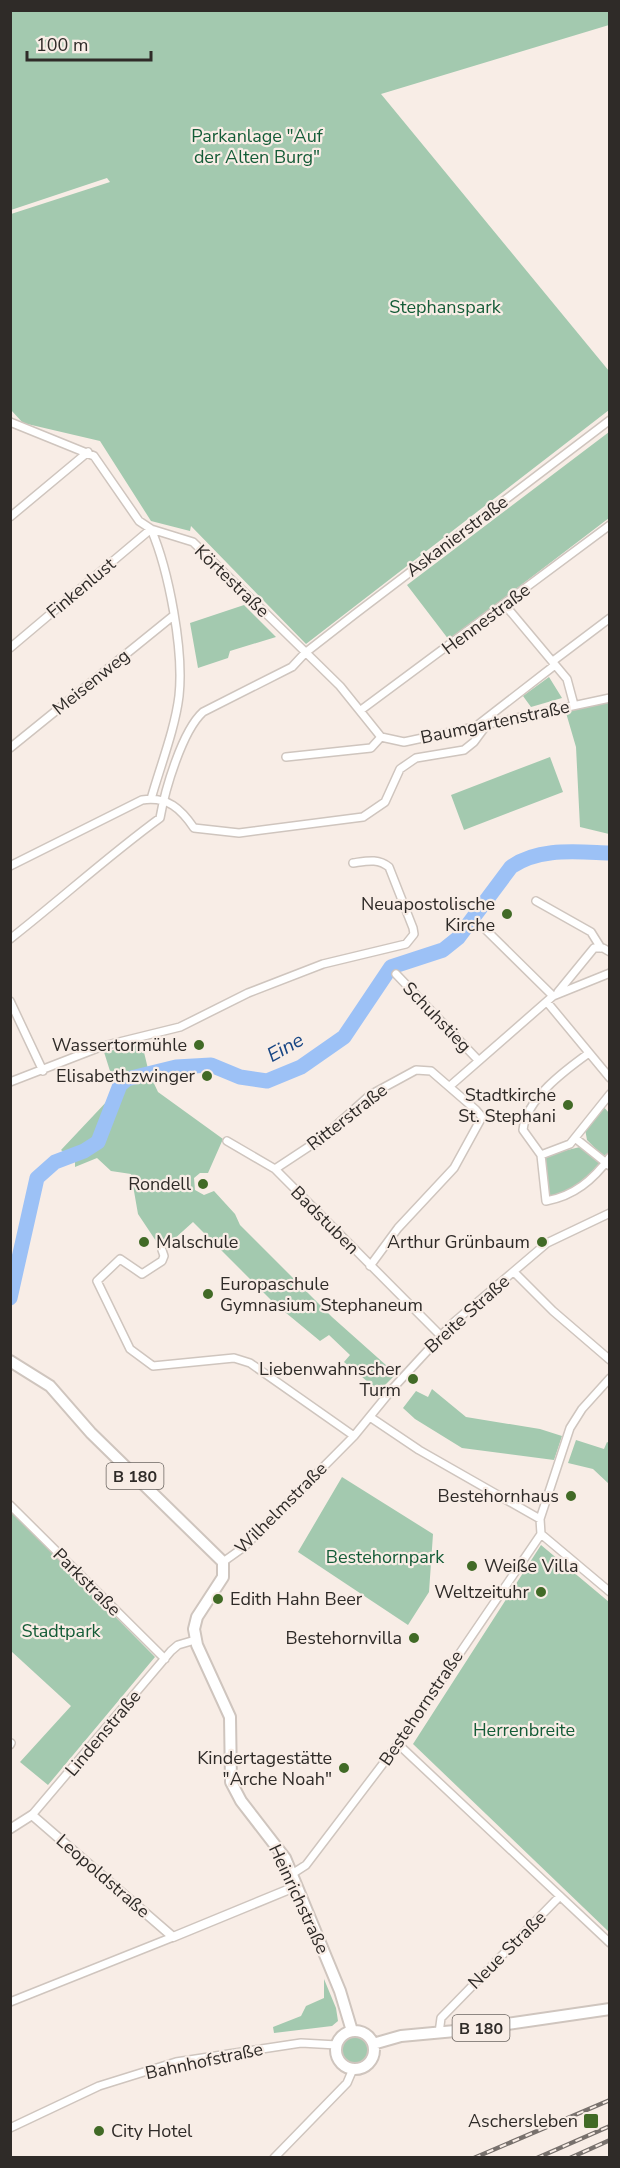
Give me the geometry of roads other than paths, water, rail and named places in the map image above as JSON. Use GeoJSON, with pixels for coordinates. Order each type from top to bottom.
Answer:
{"type":"FeatureCollection","features":[{"type":"Feature","properties":{"kind":"main road","name":"B 180"},"geometry":{"type":"LineString","coordinates":[[10,1361],[50,1386],[92,1433],[224,1562]]}},
{"type":"Feature","properties":{"kind":"main road","name":"Wilhelmstraße"},"geometry":{"type":"LineString","coordinates":[[195,1640],[195,1622],[223,1577],[224,1562]]}},
{"type":"Feature","properties":{"kind":"main road","name":"Heinrichstraße"},"geometry":{"type":"LineString","coordinates":[[195,1640],[230,1717],[231,1782],[241,1801],[279,1847],[340,1990],[352,2031]]}},
{"type":"Feature","properties":{"kind":"main road","name":"B 180"},"geometry":{"type":"LineString","coordinates":[[373,2044],[401,2036],[439,2033],[609,2009]]}},
{"type":"Feature","properties":{"kind":"main road"},"geometry":{"type":"LineString","coordinates":[[352,2031],[365,2034],[373,2044],[370,2061],[363,2067],[353,2069],[339,2061],[336,2045],[341,2037],[352,2031]]}},
{"type":"Feature","properties":{"kind":"street","name":"Askanierstraße"},"geometry":{"type":"LineString","coordinates":[[305,653],[609,420]]}},
{"type":"Feature","properties":{"kind":"street","name":"Körtestraße"},"geometry":{"type":"LineString","coordinates":[[10,423],[88,452],[100,463],[139,521],[152,529],[193,542],[361,710],[381,737]]}},
{"type":"Feature","properties":{"kind":"street"},"geometry":{"type":"LineString","coordinates":[[10,517],[88,452]]}},
{"type":"Feature","properties":{"kind":"street","name":"Hennestraße"},"geometry":{"type":"LineString","coordinates":[[361,710],[506,605],[609,525]]}},
{"type":"Feature","properties":{"kind":"street"},"geometry":{"type":"LineString","coordinates":[[151,799],[179,696],[178,656],[173,616],[167,579],[152,529]]}},
{"type":"Feature","properties":{"kind":"street","name":"Finkenlust"},"geometry":{"type":"LineString","coordinates":[[10,648],[152,529]]}},
{"type":"Feature","properties":{"kind":"street"},"geometry":{"type":"LineString","coordinates":[[506,605],[567,679],[574,705]]}},
{"type":"Feature","properties":{"kind":"street","name":"Meisenweg"},"geometry":{"type":"LineString","coordinates":[[10,748],[173,616]]}},
{"type":"Feature","properties":{"kind":"street"},"geometry":{"type":"LineString","coordinates":[[479,724],[609,618]]}},
{"type":"Feature","properties":{"kind":"street"},"geometry":{"type":"LineString","coordinates":[[10,939],[60,899],[87,873],[159,818],[163,800],[195,719],[223,700],[292,667],[305,653]]}},
{"type":"Feature","properties":{"kind":"street","name":"Baumgartenstraße"},"geometry":{"type":"LineString","coordinates":[[381,737],[404,741],[609,698]]}},
{"type":"Feature","properties":{"kind":"street"},"geometry":{"type":"LineString","coordinates":[[10,866],[142,800],[163,800],[181,809],[194,828],[239,833],[363,817],[385,802],[400,769],[416,758],[464,750],[474,742],[488,723]]}},
{"type":"Feature","properties":{"kind":"street"},"geometry":{"type":"LineString","coordinates":[[286,757],[371,748],[381,737]]}},
{"type":"Feature","properties":{"kind":"street"},"geometry":{"type":"LineString","coordinates":[[10,1082],[103,1046],[159,1034],[201,1017],[248,993],[323,964],[406,944],[414,934],[388,867],[382,862],[373,860],[353,863]]}},
{"type":"Feature","properties":{"kind":"street"},"geometry":{"type":"LineString","coordinates":[[536,901],[591,932],[601,948]]}},
{"type":"Feature","properties":{"kind":"street"},"geometry":{"type":"LineString","coordinates":[[485,928],[554,995]]}},
{"type":"Feature","properties":{"kind":"street"},"geometry":{"type":"LineString","coordinates":[[370,1266],[404,1220],[454,1168],[482,1117],[450,1086],[547,1002],[594,948],[601,948],[609,952]]}},
{"type":"Feature","properties":{"kind":"street"},"geometry":{"type":"LineString","coordinates":[[554,995],[609,973]]}},
{"type":"Feature","properties":{"kind":"street","name":"Schuhstieg"},"geometry":{"type":"LineString","coordinates":[[396,974],[478,1060]]}},
{"type":"Feature","properties":{"kind":"street"},"geometry":{"type":"LineString","coordinates":[[10,1001],[43,1071]]}},
{"type":"Feature","properties":{"kind":"street"},"geometry":{"type":"LineString","coordinates":[[547,1002],[609,1078]]}},
{"type":"Feature","properties":{"kind":"street"},"geometry":{"type":"LineString","coordinates":[[575,1138],[608,1162],[590,1180],[573,1192],[546,1201],[541,1155],[523,1130],[524,1121],[539,1097],[589,1053]]}},
{"type":"Feature","properties":{"kind":"street","name":"Ritterstraße"},"geometry":{"type":"LineString","coordinates":[[275,1169],[322,1138],[370,1095],[422,1069],[431,1071],[450,1086]]}},
{"type":"Feature","properties":{"kind":"street"},"geometry":{"type":"LineString","coordinates":[[541,1155],[570,1144],[609,1094]]}},
{"type":"Feature","properties":{"kind":"street"},"geometry":{"type":"LineString","coordinates":[[604,1101],[609,1108]]}},
{"type":"Feature","properties":{"kind":"street","name":"Badstuben"},"geometry":{"type":"LineString","coordinates":[[227,1141],[275,1169],[440,1335]]}},
{"type":"Feature","properties":{"kind":"street","name":"Breite Straße"},"geometry":{"type":"LineString","coordinates":[[394,1387],[440,1335],[554,1238],[609,1213]]}},
{"type":"Feature","properties":{"kind":"street"},"geometry":{"type":"LineString","coordinates":[[162,1250],[164,1256],[162,1261],[142,1274],[120,1260],[97,1281],[130,1349],[153,1366],[240,1359],[274,1378],[354,1436]]}},
{"type":"Feature","properties":{"kind":"street"},"geometry":{"type":"LineString","coordinates":[[514,1272],[609,1360]]}},
{"type":"Feature","properties":{"kind":"street"},"geometry":{"type":"LineString","coordinates":[[609,1378],[582,1409],[570,1428],[540,1519],[541,1534],[609,1592]]}},
{"type":"Feature","properties":{"kind":"street","name":"Wilhelmstraße"},"geometry":{"type":"LineString","coordinates":[[224,1562],[244,1547],[354,1436],[394,1387]]}},
{"type":"Feature","properties":{"kind":"street"},"geometry":{"type":"LineString","coordinates":[[370,1417],[418,1450],[540,1519]]}},
{"type":"Feature","properties":{"kind":"street","name":"Parkstraße"},"geometry":{"type":"LineString","coordinates":[[10,1505],[165,1659]]}},
{"type":"Feature","properties":{"kind":"street","name":"Bestehornstraße"},"geometry":{"type":"LineString","coordinates":[[292,1874],[306,1865],[398,1744],[541,1534]]}},
{"type":"Feature","properties":{"kind":"street","name":"Lindenstraße"},"geometry":{"type":"LineString","coordinates":[[10,1829],[32,1815],[178,1645],[195,1640]]}},
{"type":"Feature","properties":{"kind":"street"},"geometry":{"type":"LineString","coordinates":[[398,1744],[609,1943]]}},
{"type":"Feature","properties":{"kind":"street","name":"Leopoldstraße"},"geometry":{"type":"LineString","coordinates":[[32,1815],[173,1937]]}},
{"type":"Feature","properties":{"kind":"street"},"geometry":{"type":"LineString","coordinates":[[10,2002],[297,1886]]}},
{"type":"Feature","properties":{"kind":"street","name":"Neue Straße"},"geometry":{"type":"LineString","coordinates":[[439,2033],[441,2018],[560,1896]]}},
{"type":"Feature","properties":{"kind":"street","name":"Bahnhofstraße"},"geometry":{"type":"LineString","coordinates":[[10,2128],[99,2086],[176,2062],[301,2043],[336,2045]]}},
{"type":"Feature","properties":{"kind":"street"},"geometry":{"type":"LineString","coordinates":[[274,2157],[347,2083],[353,2069]]}},
{"type":"Feature","properties":{"kind":"waterway","name":"Eine"},"geometry":{"type":"LineString","coordinates":[[10,1298],[37,1178],[55,1162],[84,1151],[98,1142],[120,1085],[127,1079],[176,1067],[211,1065],[240,1077],[267,1081],[301,1067],[344,1037],[391,967],[443,950],[458,938],[511,867],[534,856],[559,852],[610,853]]}},
{"type":"Feature","properties":{"kind":"railway"},"geometry":{"type":"LineString","coordinates":[[474,2158],[610,2100]]}},
{"type":"Feature","properties":{"kind":"railway"},"geometry":{"type":"LineString","coordinates":[[537,2158],[610,2126]]}},
{"type":"Feature","properties":{"kind":"railway"},"geometry":{"type":"LineString","coordinates":[[570,2158],[610,2140]]}},
{"type":"Feature","properties":{"kind":"place","name":"Neuapostolische Kirche"},"geometry":{"type":"Point","coordinates":[507,914]}},
{"type":"Feature","properties":{"kind":"place","name":"Wassertormühle"},"geometry":{"type":"Point","coordinates":[199,1045]}},
{"type":"Feature","properties":{"kind":"place","name":"Elisabethzwinger"},"geometry":{"type":"Point","coordinates":[207,1076]}},
{"type":"Feature","properties":{"kind":"place","name":"Stadtkirche St. Stephani"},"geometry":{"type":"Point","coordinates":[568,1105]}},
{"type":"Feature","properties":{"kind":"place","name":"Rondell"},"geometry":{"type":"Point","coordinates":[203,1184]}},
{"type":"Feature","properties":{"kind":"place","name":"Malschule"},"geometry":{"type":"Point","coordinates":[144,1242]}},
{"type":"Feature","properties":{"kind":"place","name":"Arthur Grünbaum"},"geometry":{"type":"Point","coordinates":[542,1242]}},
{"type":"Feature","properties":{"kind":"place","name":"Europaschule Gymnasium Stephaneum"},"geometry":{"type":"Point","coordinates":[208,1294]}},
{"type":"Feature","properties":{"kind":"place","name":"Liebenwahnscher Turm"},"geometry":{"type":"Point","coordinates":[413,1379]}},
{"type":"Feature","properties":{"kind":"place","name":"Bestehornhaus"},"geometry":{"type":"Point","coordinates":[571,1496]}},
{"type":"Feature","properties":{"kind":"place","name":"Weiße Villa"},"geometry":{"type":"Point","coordinates":[472,1566]}},
{"type":"Feature","properties":{"kind":"place","name":"Weltzeituhr"},"geometry":{"type":"Point","coordinates":[541,1592]}},
{"type":"Feature","properties":{"kind":"place","name":"Edith Hahn Beer"},"geometry":{"type":"Point","coordinates":[218,1599]}},
{"type":"Feature","properties":{"kind":"place","name":"Bestehornvilla"},"geometry":{"type":"Point","coordinates":[414,1638]}},
{"type":"Feature","properties":{"kind":"place","name":"Kindertagestätte \"Arche Noah\""},"geometry":{"type":"Point","coordinates":[344,1768]}},
{"type":"Feature","properties":{"kind":"place","name":"Aschersleben"},"geometry":{"type":"Point","coordinates":[591,2121]}},
{"type":"Feature","properties":{"kind":"place","name":"City Hotel"},"geometry":{"type":"Point","coordinates":[99,2131]}},
{"type":"Feature","properties":{"kind":"park label","name":"Parkanlage \"Auf der Alten Burg\""},"geometry":{"type":"Point","coordinates":[257,146]}},
{"type":"Feature","properties":{"kind":"park label","name":"Stephanspark"},"geometry":{"type":"Point","coordinates":[445,307]}},
{"type":"Feature","properties":{"kind":"park label","name":"Bestehornpark"},"geometry":{"type":"Point","coordinates":[385,1557]}},
{"type":"Feature","properties":{"kind":"park label","name":"Stadtpark"},"geometry":{"type":"Point","coordinates":[61,1631]}},
{"type":"Feature","properties":{"kind":"park label","name":"Herrenbreite"},"geometry":{"type":"Point","coordinates":[524,1730]}}]}
